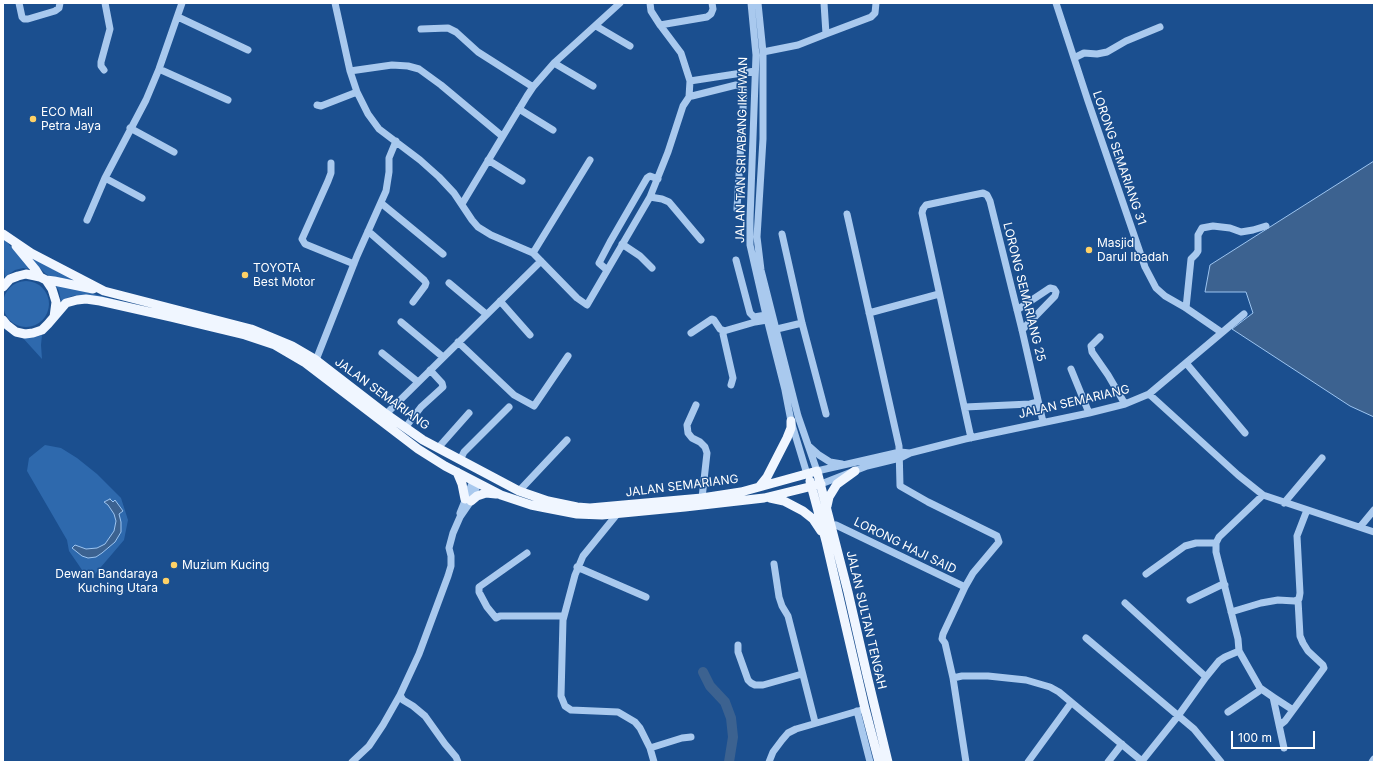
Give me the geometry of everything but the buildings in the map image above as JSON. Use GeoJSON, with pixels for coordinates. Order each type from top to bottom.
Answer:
{"type":"FeatureCollection","features":[{"type":"Feature","properties":{"kind":"main road"},"geometry":{"type":"LineString","coordinates":[[7,236],[52,288],[55,295],[56,310],[54,317]]}},
{"type":"Feature","properties":{"kind":"main road","name":"JALAN SEMARIANG"},"geometry":{"type":"LineString","coordinates":[[7,236],[31,253],[104,291],[251,329],[292,346],[316,360],[405,428],[460,460],[519,491],[548,501],[590,508],[702,498],[741,492],[817,471]]}},
{"type":"Feature","properties":{"kind":"main road"},"geometry":{"type":"LineString","coordinates":[[3,287],[10,279],[26,274],[104,291]]}},
{"type":"Feature","properties":{"kind":"main road","name":"JALAN SEMARIANG"},"geometry":{"type":"LineString","coordinates":[[3,320],[16,332],[25,334],[33,333],[42,330],[66,303],[86,299],[171,317],[245,335],[275,345],[304,362],[418,449],[457,472],[501,494],[531,505],[563,512],[602,515],[693,507],[764,498],[821,484]]}},
{"type":"Feature","properties":{"kind":"main road"},"geometry":{"type":"LineString","coordinates":[[759,487],[767,477],[787,438],[792,421]]}},
{"type":"Feature","properties":{"kind":"main road"},"geometry":{"type":"LineString","coordinates":[[439,448],[446,458],[476,475],[475,482]]}},
{"type":"Feature","properties":{"kind":"main road","name":"JALAN SULTAN TENGAH"},"geometry":{"type":"LineString","coordinates":[[817,471],[848,592],[888,762]]}},
{"type":"Feature","properties":{"kind":"main road"},"geometry":{"type":"LineString","coordinates":[[827,510],[829,497],[832,490],[837,484],[854,471]]}},
{"type":"Feature","properties":{"kind":"main road"},"geometry":{"type":"LineString","coordinates":[[457,472],[468,500],[486,493],[501,494]]}},
{"type":"Feature","properties":{"kind":"main road","name":"JALAN SULTAN TENGAH"},"geometry":{"type":"LineString","coordinates":[[807,474],[826,541],[861,710],[880,762]]}},
{"type":"Feature","properties":{"kind":"main road"},"geometry":{"type":"LineString","coordinates":[[764,498],[784,501],[808,515],[818,526],[826,541]]}},
{"type":"Feature","properties":{"kind":"street"},"geometry":{"type":"LineString","coordinates":[[19,3],[22,17],[24,19],[55,11],[59,8],[60,3]]}},
{"type":"Feature","properties":{"kind":"street"},"geometry":{"type":"LineString","coordinates":[[104,3],[110,29],[101,62],[101,66],[104,70]]}},
{"type":"Feature","properties":{"kind":"street"},"geometry":{"type":"LineString","coordinates":[[87,220],[105,178],[146,100],[159,69],[182,3]]}},
{"type":"Feature","properties":{"kind":"street"},"geometry":{"type":"LineString","coordinates":[[335,3],[350,71],[357,92],[368,114],[379,129],[420,160],[439,178],[454,193],[472,220],[484,231],[533,253],[576,298],[587,305],[650,197],[658,179],[678,116],[689,97],[690,81],[681,53],[660,25],[651,10],[650,3]]}},
{"type":"Feature","properties":{"kind":"street"},"geometry":{"type":"LineString","coordinates":[[462,204],[533,87],[554,64],[620,3]]}},
{"type":"Feature","properties":{"kind":"street"},"geometry":{"type":"LineString","coordinates":[[660,25],[707,17],[711,14],[713,9],[712,3]]}},
{"type":"Feature","properties":{"kind":"street","name":"JALAN TAN SRI ABANG IKHWAN"},"geometry":{"type":"LineString","coordinates":[[751,3],[756,55],[750,245],[766,318],[788,388]]}},
{"type":"Feature","properties":{"kind":"street","name":"JALAN TAN SRI ABANG IKHWAN"},"geometry":{"type":"LineString","coordinates":[[758,3],[763,52],[763,139],[757,237],[761,270],[777,329],[788,388]]}},
{"type":"Feature","properties":{"kind":"street"},"geometry":{"type":"LineString","coordinates":[[824,3],[826,34]]}},
{"type":"Feature","properties":{"kind":"street"},"geometry":{"type":"LineString","coordinates":[[763,52],[798,45],[871,17],[875,13],[876,3]]}},
{"type":"Feature","properties":{"kind":"street","name":"LORONG SEMARIANG 31"},"geometry":{"type":"LineString","coordinates":[[1056,3],[1145,267],[1156,288],[1165,296],[1186,308],[1221,332]]}},
{"type":"Feature","properties":{"kind":"street"},"geometry":{"type":"LineString","coordinates":[[178,17],[248,50]]}},
{"type":"Feature","properties":{"kind":"street"},"geometry":{"type":"LineString","coordinates":[[596,26],[630,46]]}},
{"type":"Feature","properties":{"kind":"street"},"geometry":{"type":"LineString","coordinates":[[1074,58],[1084,53],[1097,54],[1107,52],[1126,41],[1160,27]]}},
{"type":"Feature","properties":{"kind":"street"},"geometry":{"type":"LineString","coordinates":[[421,29],[448,28],[456,32],[478,52],[533,87]]}},
{"type":"Feature","properties":{"kind":"street"},"geometry":{"type":"LineString","coordinates":[[554,64],[593,86]]}},
{"type":"Feature","properties":{"kind":"street"},"geometry":{"type":"LineString","coordinates":[[350,71],[392,65],[408,66],[419,69],[446,89],[502,136]]}},
{"type":"Feature","properties":{"kind":"street"},"geometry":{"type":"LineString","coordinates":[[159,69],[228,100]]}},
{"type":"Feature","properties":{"kind":"street"},"geometry":{"type":"LineString","coordinates":[[690,81],[755,71]]}},
{"type":"Feature","properties":{"kind":"street"},"geometry":{"type":"LineString","coordinates":[[689,97],[736,85],[742,87],[744,90],[737,208]]}},
{"type":"Feature","properties":{"kind":"street"},"geometry":{"type":"LineString","coordinates":[[317,105],[321,106],[357,92]]}},
{"type":"Feature","properties":{"kind":"street"},"geometry":{"type":"LineString","coordinates":[[519,109],[553,130]]}},
{"type":"Feature","properties":{"kind":"street"},"geometry":{"type":"LineString","coordinates":[[130,128],[174,152]]}},
{"type":"Feature","properties":{"kind":"street"},"geometry":{"type":"LineString","coordinates":[[316,360],[354,264],[386,191],[389,172],[389,158],[396,141]]}},
{"type":"Feature","properties":{"kind":"street"},"geometry":{"type":"LineString","coordinates":[[488,160],[522,181]]}},
{"type":"Feature","properties":{"kind":"street"},"geometry":{"type":"LineString","coordinates":[[533,253],[590,160]]}},
{"type":"Feature","properties":{"kind":"street"},"geometry":{"type":"LineString","coordinates":[[331,163],[331,173],[328,181],[302,239],[305,244],[354,264]]}},
{"type":"Feature","properties":{"kind":"street"},"geometry":{"type":"LineString","coordinates":[[607,270],[600,265],[600,261],[610,242],[647,178],[650,176],[658,179]]}},
{"type":"Feature","properties":{"kind":"street"},"geometry":{"type":"LineString","coordinates":[[105,178],[142,198]]}},
{"type":"Feature","properties":{"kind":"street","name":"LORONG SEMARIANG 25"},"geometry":{"type":"LineString","coordinates":[[939,294],[922,213],[923,209],[926,205],[983,193],[990,201],[1043,422]]}},
{"type":"Feature","properties":{"kind":"street"},"geometry":{"type":"LineString","coordinates":[[650,197],[669,202],[701,240]]}},
{"type":"Feature","properties":{"kind":"street"},"geometry":{"type":"LineString","coordinates":[[380,203],[443,254]]}},
{"type":"Feature","properties":{"kind":"street"},"geometry":{"type":"LineString","coordinates":[[847,214],[899,446],[900,486],[901,488],[987,531],[998,538],[999,542],[973,573],[945,628],[942,639],[945,643],[952,678],[966,762]]}},
{"type":"Feature","properties":{"kind":"street"},"geometry":{"type":"LineString","coordinates":[[1186,308],[1191,259],[1198,251],[1198,235],[1202,228],[1212,226],[1230,228],[1241,232],[1266,226]]}},
{"type":"Feature","properties":{"kind":"street"},"geometry":{"type":"LineString","coordinates":[[368,231],[426,283],[413,302]]}},
{"type":"Feature","properties":{"kind":"street"},"geometry":{"type":"LineString","coordinates":[[782,234],[802,324],[826,414]]}},
{"type":"Feature","properties":{"kind":"street"},"geometry":{"type":"LineString","coordinates":[[622,244],[640,256],[652,268]]}},
{"type":"Feature","properties":{"kind":"street"},"geometry":{"type":"LineString","coordinates":[[736,260],[750,313],[754,317],[766,318]]}},
{"type":"Feature","properties":{"kind":"street"},"geometry":{"type":"LineString","coordinates":[[386,414],[541,261]]}},
{"type":"Feature","properties":{"kind":"street"},"geometry":{"type":"LineString","coordinates":[[449,283],[486,314]]}},
{"type":"Feature","properties":{"kind":"street"},"geometry":{"type":"LineString","coordinates":[[1017,310],[1050,288],[1054,289],[1056,292],[1055,296],[1022,330]]}},
{"type":"Feature","properties":{"kind":"street"},"geometry":{"type":"LineString","coordinates":[[869,313],[939,294],[971,438]]}},
{"type":"Feature","properties":{"kind":"street"},"geometry":{"type":"LineString","coordinates":[[500,301],[530,335]]}},
{"type":"Feature","properties":{"kind":"street","name":"JALAN SEMARIANG"},"geometry":{"type":"LineString","coordinates":[[900,455],[1126,404],[1149,394],[1244,314]]}},
{"type":"Feature","properties":{"kind":"street"},"geometry":{"type":"LineString","coordinates":[[724,331],[766,318]]}},
{"type":"Feature","properties":{"kind":"street"},"geometry":{"type":"LineString","coordinates":[[691,333],[712,319],[720,329],[724,331],[733,378],[731,385]]}},
{"type":"Feature","properties":{"kind":"street"},"geometry":{"type":"LineString","coordinates":[[401,322],[443,357]]}},
{"type":"Feature","properties":{"kind":"street"},"geometry":{"type":"LineString","coordinates":[[777,329],[802,324]]}},
{"type":"Feature","properties":{"kind":"street"},"geometry":{"type":"LineString","coordinates":[[1100,337],[1092,346],[1092,352],[1126,404]]}},
{"type":"Feature","properties":{"kind":"street"},"geometry":{"type":"LineString","coordinates":[[458,342],[514,395],[534,406],[568,356]]}},
{"type":"Feature","properties":{"kind":"street"},"geometry":{"type":"LineString","coordinates":[[382,353],[418,382]]}},
{"type":"Feature","properties":{"kind":"street"},"geometry":{"type":"LineString","coordinates":[[1186,363],[1245,433]]}},
{"type":"Feature","properties":{"kind":"street"},"geometry":{"type":"LineString","coordinates":[[1071,369],[1089,413]]}},
{"type":"Feature","properties":{"kind":"street"},"geometry":{"type":"LineString","coordinates":[[405,428],[421,407],[443,387],[442,383],[430,370]]}},
{"type":"Feature","properties":{"kind":"street"},"geometry":{"type":"LineString","coordinates":[[788,388],[817,471],[900,455]]}},
{"type":"Feature","properties":{"kind":"street"},"geometry":{"type":"LineString","coordinates":[[788,388],[792,421],[807,474]]}},
{"type":"Feature","properties":{"kind":"street"},"geometry":{"type":"LineString","coordinates":[[1149,394],[1220,459],[1263,495],[1374,532]]}},
{"type":"Feature","properties":{"kind":"street"},"geometry":{"type":"LineString","coordinates":[[965,408],[1030,404],[1038,402]]}},
{"type":"Feature","properties":{"kind":"street"},"geometry":{"type":"LineString","coordinates":[[696,405],[687,425],[688,433],[692,438],[700,442],[705,447],[707,453],[702,498]]}},
{"type":"Feature","properties":{"kind":"street"},"geometry":{"type":"LineString","coordinates":[[460,460],[464,452],[509,407]]}},
{"type":"Feature","properties":{"kind":"street"},"geometry":{"type":"LineString","coordinates":[[439,448],[469,413]]}},
{"type":"Feature","properties":{"kind":"street"},"geometry":{"type":"LineString","coordinates":[[519,491],[567,440]]}},
{"type":"Feature","properties":{"kind":"street"},"geometry":{"type":"LineString","coordinates":[[808,444],[814,452],[830,462],[847,465]]}},
{"type":"Feature","properties":{"kind":"street"},"geometry":{"type":"LineString","coordinates":[[821,484],[900,455]]}},
{"type":"Feature","properties":{"kind":"street"},"geometry":{"type":"LineString","coordinates":[[1284,503],[1322,458]]}},
{"type":"Feature","properties":{"kind":"street"},"geometry":{"type":"LineString","coordinates":[[352,762],[369,746],[383,725],[400,695],[419,654],[451,566],[449,548],[453,533],[475,482]]}},
{"type":"Feature","properties":{"kind":"street"},"geometry":{"type":"LineString","coordinates":[[1263,495],[1219,537],[1216,543],[1216,552],[1238,639],[1239,651],[1260,688],[1293,710]]}},
{"type":"Feature","properties":{"kind":"street"},"geometry":{"type":"LineString","coordinates":[[1280,725],[1285,721],[1324,668],[1323,665],[1302,643],[1300,636],[1298,600],[1300,598],[1300,593],[1297,536],[1307,510]]}},
{"type":"Feature","properties":{"kind":"street"},"geometry":{"type":"LineString","coordinates":[[1360,527],[1374,510]]}},
{"type":"Feature","properties":{"kind":"street"},"geometry":{"type":"LineString","coordinates":[[618,513],[583,556],[578,567],[564,616],[561,696],[564,706],[571,710],[610,711],[623,715],[636,722],[650,748],[654,762]]}},
{"type":"Feature","properties":{"kind":"street"},"geometry":{"type":"LineString","coordinates":[[602,515],[604,517],[604,530]]}},
{"type":"Feature","properties":{"kind":"street","name":"LORONG HAJI SAID"},"geometry":{"type":"LineString","coordinates":[[836,525],[965,587]]}},
{"type":"Feature","properties":{"kind":"street"},"geometry":{"type":"LineString","coordinates":[[1146,574],[1185,546],[1196,543],[1216,543]]}},
{"type":"Feature","properties":{"kind":"street"},"geometry":{"type":"LineString","coordinates":[[527,553],[479,587],[479,592],[487,607],[496,618],[500,616],[564,616]]}},
{"type":"Feature","properties":{"kind":"street"},"geometry":{"type":"LineString","coordinates":[[774,564],[782,606],[788,616],[802,674],[816,722]]}},
{"type":"Feature","properties":{"kind":"street"},"geometry":{"type":"LineString","coordinates":[[578,567],[646,598]]}},
{"type":"Feature","properties":{"kind":"street"},"geometry":{"type":"LineString","coordinates":[[1190,600],[1221,585],[1225,585]]}},
{"type":"Feature","properties":{"kind":"street"},"geometry":{"type":"LineString","coordinates":[[1231,612],[1261,603],[1278,600],[1298,600]]}},
{"type":"Feature","properties":{"kind":"street"},"geometry":{"type":"LineString","coordinates":[[1125,603],[1206,676]]}},
{"type":"Feature","properties":{"kind":"street"},"geometry":{"type":"LineString","coordinates":[[1086,638],[1194,729],[1221,762]]}},
{"type":"Feature","properties":{"kind":"street"},"geometry":{"type":"LineString","coordinates":[[738,645],[738,652],[748,680],[751,683],[763,685],[802,674]]}},
{"type":"Feature","properties":{"kind":"street"},"geometry":{"type":"LineString","coordinates":[[952,678],[988,676],[1026,680],[1050,687],[1059,692],[1142,762],[1178,716],[1206,676],[1219,661],[1239,651]]}},
{"type":"Feature","properties":{"kind":"street"},"geometry":{"type":"LineString","coordinates":[[1228,712],[1259,691],[1260,688]]}},
{"type":"Feature","properties":{"kind":"street"},"geometry":{"type":"LineString","coordinates":[[400,695],[403,700],[414,706],[425,716],[456,757],[458,762]]}},
{"type":"Feature","properties":{"kind":"street"},"geometry":{"type":"LineString","coordinates":[[1273,697],[1284,748]]}},
{"type":"Feature","properties":{"kind":"street"},"geometry":{"type":"LineString","coordinates":[[1028,762],[1071,703]]}},
{"type":"Feature","properties":{"kind":"street"},"geometry":{"type":"LineString","coordinates":[[769,762],[773,752],[788,733],[799,727],[861,710],[870,762]]}},
{"type":"Feature","properties":{"kind":"street"},"geometry":{"type":"LineString","coordinates":[[650,748],[671,741],[691,737]]}},
{"type":"Feature","properties":{"kind":"street"},"geometry":{"type":"LineString","coordinates":[[1108,762],[1122,744]]}},
{"type":"Feature","properties":{"kind":"shaded area"},"geometry":{"type":"Polygon","coordinates":[[[1374,161],[1374,417],[1350,406],[1232,329],[1253,313],[1246,292],[1205,292],[1210,265],[1374,161]]]}},
{"type":"Feature","properties":{"kind":"shaded area"},"geometry":{"type":"Polygon","coordinates":[[[3,238],[32,269],[23,268],[15,270],[5,277],[3,238]]]}},
{"type":"Feature","properties":{"kind":"shaded area"},"geometry":{"type":"Polygon","coordinates":[[[25,254],[85,286],[53,278],[46,274],[25,254]]]}},
{"type":"Feature","properties":{"kind":"shaded area"},"geometry":{"type":"Polygon","coordinates":[[[21,281],[31,281],[39,285],[45,291],[49,299],[49,309],[45,317],[39,323],[31,327],[21,327],[13,323],[7,317],[3,309],[3,299],[7,291],[13,285],[21,281]]]}},
{"type":"Feature","properties":{"kind":"shaded area"},"geometry":{"type":"Polygon","coordinates":[[[55,284],[133,304],[79,295],[72,296],[61,301],[59,291],[55,284]]]}},
{"type":"Feature","properties":{"kind":"shaded area"},"geometry":{"type":"Polygon","coordinates":[[[42,335],[42,359],[22,337],[32,338],[42,335]]]}},
{"type":"Feature","properties":{"kind":"shaded area"},"geometry":{"type":"Polygon","coordinates":[[[45,445],[61,448],[77,458],[97,474],[121,498],[128,520],[124,540],[95,574],[86,576],[69,551],[67,540],[27,471],[29,458],[45,445]]]}},
{"type":"Feature","properties":{"kind":"shaded area"},"geometry":{"type":"Polygon","coordinates":[[[110,499],[113,502],[115,500],[123,511],[119,514],[121,532],[115,542],[96,557],[88,558],[82,556],[72,548],[75,545],[86,549],[97,548],[105,544],[114,531],[116,521],[114,514],[104,502],[110,499]]]}},
{"type":"Feature","properties":{"kind":"waterway"},"geometry":{"type":"LineString","coordinates":[[703,672],[710,686],[725,702],[731,718],[733,737],[729,762]]}},
{"type":"Feature","properties":{"kind":"place","name":"ECO Mall Petra Jaya"},"geometry":{"type":"Point","coordinates":[33,119]}},
{"type":"Feature","properties":{"kind":"place","name":"Masjid Darul Ibadah"},"geometry":{"type":"Point","coordinates":[1089,250]}},
{"type":"Feature","properties":{"kind":"place","name":"TOYOTA Best Motor"},"geometry":{"type":"Point","coordinates":[245,275]}},
{"type":"Feature","properties":{"kind":"place","name":"Muzium Kucing"},"geometry":{"type":"Point","coordinates":[174,565]}},
{"type":"Feature","properties":{"kind":"place","name":"Dewan Bandaraya Kuching Utara"},"geometry":{"type":"Point","coordinates":[166,581]}}]}
